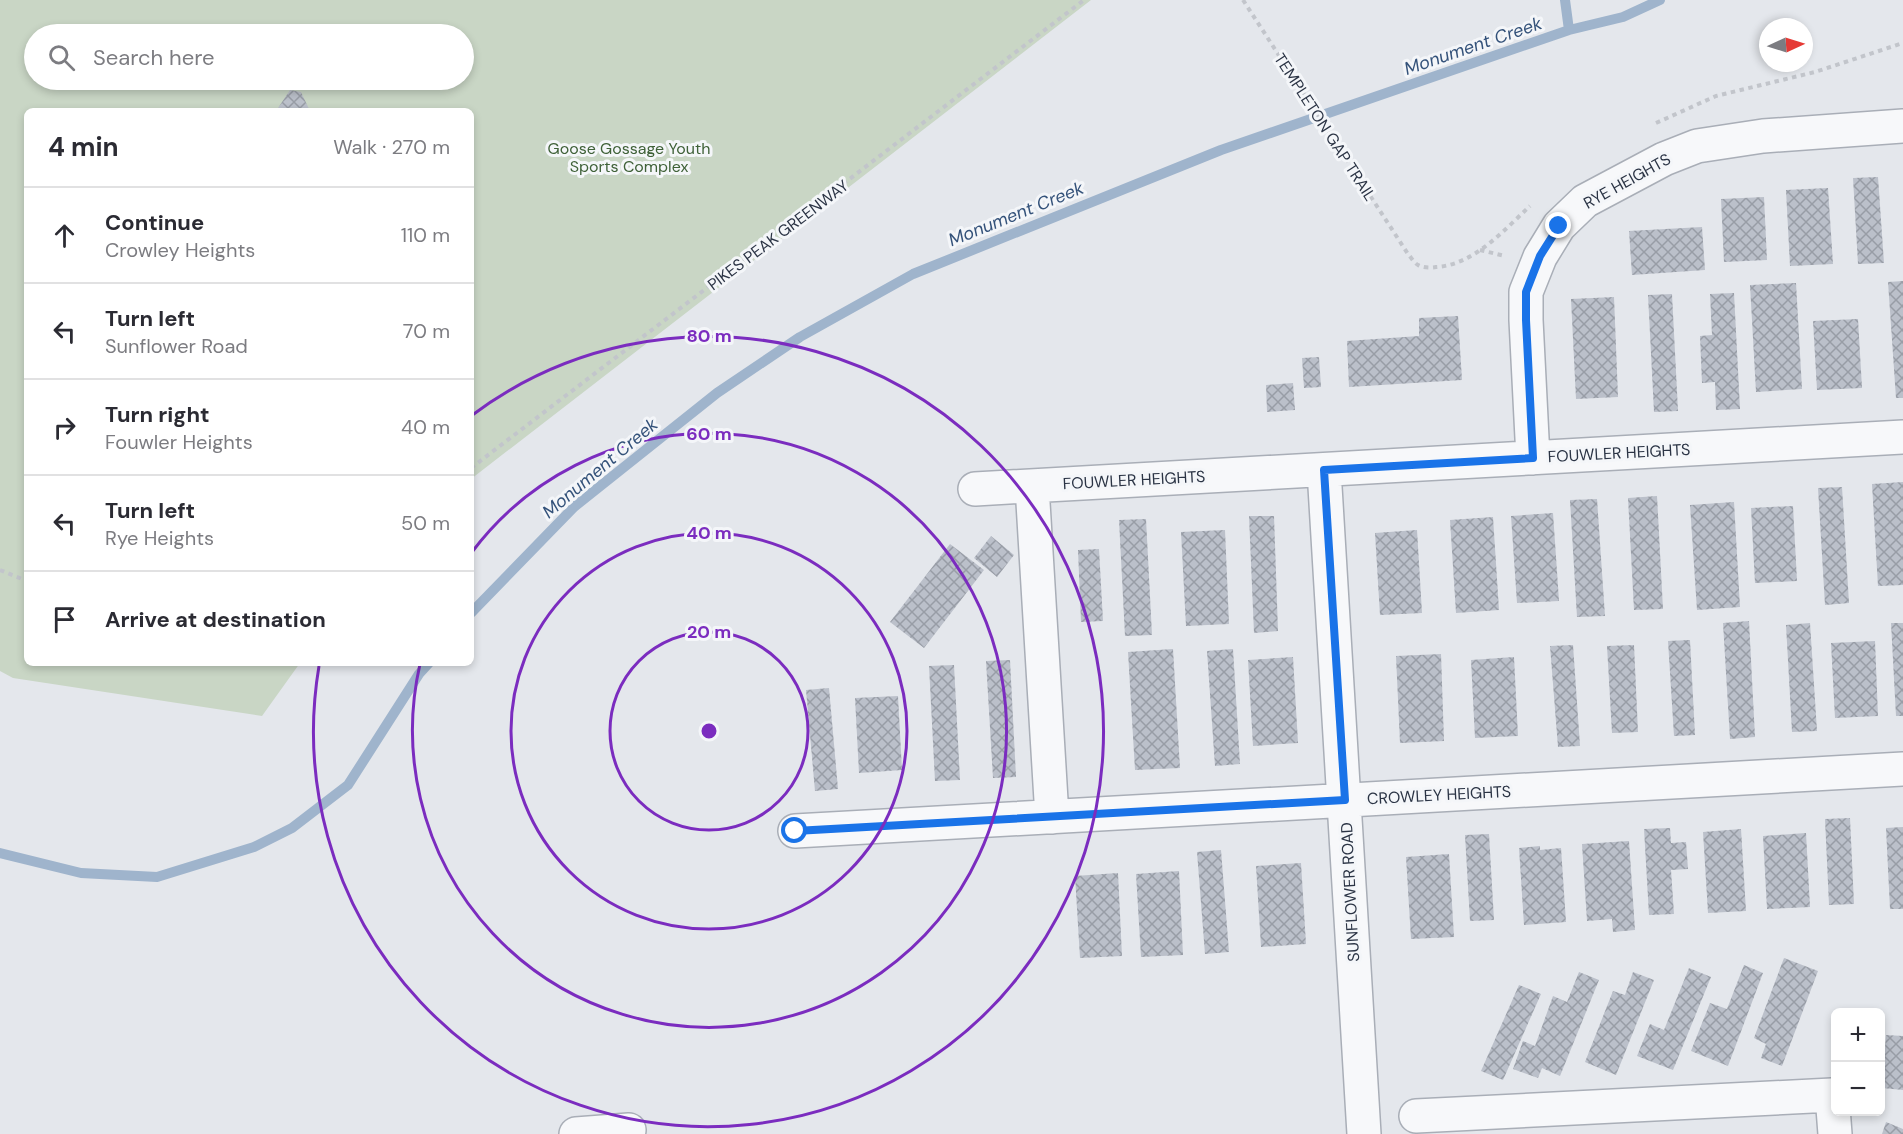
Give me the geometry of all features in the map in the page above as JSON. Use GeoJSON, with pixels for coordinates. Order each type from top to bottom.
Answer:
{"type":"FeatureCollection","features":[{"type":"Feature","properties":{"kind":"street","name":"RYE HEIGHTS"},"geometry":{"type":"LineString","coordinates":[[1533,458],[1526,292],[1540,256],[1559,226],[1585,201],[1664,159],[1697,146],[1763,136],[1903,126]]}},
{"type":"Feature","properties":{"kind":"street","name":"FOUWLER HEIGHTS"},"geometry":{"type":"LineString","coordinates":[[975,489],[1903,437]]}},
{"type":"Feature","properties":{"kind":"street","name":"SUNFLOWER ROAD"},"geometry":{"type":"LineString","coordinates":[[1324,470],[1364,1134]]}},
{"type":"Feature","properties":{"kind":"street"},"geometry":{"type":"LineString","coordinates":[[1032,486],[1052,817]]}},
{"type":"Feature","properties":{"kind":"street","name":"CROWLEY HEIGHTS"},"geometry":{"type":"LineString","coordinates":[[795,831],[1903,769]]}},
{"type":"Feature","properties":{"kind":"street"},"geometry":{"type":"LineString","coordinates":[[1416,1116],[1832,1095],[1835,1134]]}},
{"type":"Feature","properties":{"kind":"street"},"geometry":{"type":"LineString","coordinates":[[576,1134],[629,1130]]}},
{"type":"Feature","properties":{"kind":"path","name":"PIKES PEAK GREENWAY"},"geometry":{"type":"LineString","coordinates":[[474,466],[1084,0]]}},
{"type":"Feature","properties":{"kind":"path","name":"TEMPLETON GAP TRAIL"},"geometry":{"type":"LineString","coordinates":[[1243,0],[1408,254]]}},
{"type":"Feature","properties":{"kind":"path"},"geometry":{"type":"LineString","coordinates":[[0,570],[24,580]]}},
{"type":"Feature","properties":{"kind":"green space","name":"Goose Gossage Youth Sports Complex"},"geometry":{"type":"Polygon","coordinates":[[[0,0],[1091,0],[474,477],[474,108],[24,108],[24,666],[298,666],[262,716],[13,678],[0,671],[0,0]]]}},
{"type":"Feature","properties":{"kind":"building"},"geometry":{"type":"Polygon","coordinates":[[[290,90],[301,92],[309,108],[278,108],[290,90]]]}},
{"type":"Feature","properties":{"kind":"building"},"geometry":{"type":"Polygon","coordinates":[[[1878,177],[1884,263],[1858,264],[1853,178],[1878,177]]]}},
{"type":"Feature","properties":{"kind":"building"},"geometry":{"type":"Polygon","coordinates":[[[1828,188],[1833,264],[1790,266],[1786,190],[1828,188]]]}},
{"type":"Feature","properties":{"kind":"building"},"geometry":{"type":"Polygon","coordinates":[[[1764,197],[1767,260],[1724,262],[1721,199],[1764,197]]]}},
{"type":"Feature","properties":{"kind":"building"},"geometry":{"type":"Polygon","coordinates":[[[1702,227],[1705,270],[1632,275],[1629,231],[1702,227]]]}},
{"type":"Feature","properties":{"kind":"building"},"geometry":{"type":"Polygon","coordinates":[[[1903,281],[1903,398],[1896,398],[1888,282],[1903,281]]]}},
{"type":"Feature","properties":{"kind":"building"},"geometry":{"type":"Polygon","coordinates":[[[1796,283],[1802,389],[1756,392],[1750,285],[1796,283]]]}},
{"type":"Feature","properties":{"kind":"building"},"geometry":{"type":"Polygon","coordinates":[[[1734,293],[1740,409],[1716,410],[1715,382],[1702,383],[1700,336],[1712,335],[1710,294],[1734,293]]]}},
{"type":"Feature","properties":{"kind":"building"},"geometry":{"type":"Polygon","coordinates":[[[1672,294],[1678,411],[1654,412],[1648,295],[1672,294]]]}},
{"type":"Feature","properties":{"kind":"building"},"geometry":{"type":"Polygon","coordinates":[[[1614,297],[1618,397],[1576,399],[1571,299],[1614,297]]]}},
{"type":"Feature","properties":{"kind":"building"},"geometry":{"type":"Polygon","coordinates":[[[1458,316],[1462,380],[1349,387],[1347,341],[1419,336],[1419,318],[1458,316]]]}},
{"type":"Feature","properties":{"kind":"building"},"geometry":{"type":"Polygon","coordinates":[[[1858,319],[1862,388],[1817,390],[1813,321],[1858,319]]]}},
{"type":"Feature","properties":{"kind":"building"},"geometry":{"type":"Polygon","coordinates":[[[1319,357],[1321,387],[1304,388],[1302,358],[1319,357]]]}},
{"type":"Feature","properties":{"kind":"building"},"geometry":{"type":"Polygon","coordinates":[[[1293,383],[1295,410],[1267,412],[1266,385],[1293,383]]]}},
{"type":"Feature","properties":{"kind":"building"},"geometry":{"type":"Polygon","coordinates":[[[1903,482],[1903,585],[1878,586],[1872,484],[1903,482]]]}},
{"type":"Feature","properties":{"kind":"building"},"geometry":{"type":"Polygon","coordinates":[[[1842,487],[1849,603],[1825,605],[1818,488],[1842,487]]]}},
{"type":"Feature","properties":{"kind":"building"},"geometry":{"type":"Polygon","coordinates":[[[1657,496],[1663,609],[1634,610],[1628,498],[1657,496]]]}},
{"type":"Feature","properties":{"kind":"building"},"geometry":{"type":"Polygon","coordinates":[[[1597,499],[1605,616],[1577,617],[1570,500],[1597,499]]]}},
{"type":"Feature","properties":{"kind":"building"},"geometry":{"type":"Polygon","coordinates":[[[1734,502],[1740,607],[1697,610],[1690,505],[1734,502]]]}},
{"type":"Feature","properties":{"kind":"building"},"geometry":{"type":"Polygon","coordinates":[[[1793,506],[1797,581],[1755,583],[1751,508],[1793,506]]]}},
{"type":"Feature","properties":{"kind":"building"},"geometry":{"type":"Polygon","coordinates":[[[1553,513],[1559,601],[1517,603],[1511,516],[1553,513]]]}},
{"type":"Feature","properties":{"kind":"building"},"geometry":{"type":"Polygon","coordinates":[[[1249,516],[1274,516],[1278,631],[1254,633],[1249,516]]]}},
{"type":"Feature","properties":{"kind":"building"},"geometry":{"type":"Polygon","coordinates":[[[1493,517],[1499,610],[1456,613],[1450,520],[1493,517]]]}},
{"type":"Feature","properties":{"kind":"building"},"geometry":{"type":"Polygon","coordinates":[[[1146,519],[1152,635],[1125,636],[1119,520],[1146,519]]]}},
{"type":"Feature","properties":{"kind":"building"},"geometry":{"type":"Polygon","coordinates":[[[1225,530],[1229,624],[1186,626],[1181,532],[1225,530]]]}},
{"type":"Feature","properties":{"kind":"building"},"geometry":{"type":"Polygon","coordinates":[[[1417,530],[1422,613],[1380,615],[1375,533],[1417,530]]]}},
{"type":"Feature","properties":{"kind":"building"},"geometry":{"type":"Polygon","coordinates":[[[991,536],[1014,555],[997,577],[974,558],[991,536]]]}},
{"type":"Feature","properties":{"kind":"building"},"geometry":{"type":"Polygon","coordinates":[[[950,544],[984,570],[924,648],[890,622],[950,544]]]}},
{"type":"Feature","properties":{"kind":"building"},"geometry":{"type":"Polygon","coordinates":[[[1099,549],[1103,621],[1081,622],[1078,550],[1099,549]]]}},
{"type":"Feature","properties":{"kind":"building"},"geometry":{"type":"Polygon","coordinates":[[[1749,621],[1755,737],[1730,739],[1723,623],[1749,621]]]}},
{"type":"Feature","properties":{"kind":"building"},"geometry":{"type":"Polygon","coordinates":[[[1810,623],[1817,731],[1792,732],[1786,625],[1810,623]]]}},
{"type":"Feature","properties":{"kind":"building"},"geometry":{"type":"Polygon","coordinates":[[[1891,623],[1903,623],[1903,716],[1896,716],[1891,623]]]}},
{"type":"Feature","properties":{"kind":"building"},"geometry":{"type":"Polygon","coordinates":[[[1690,640],[1695,735],[1674,736],[1668,641],[1690,640]]]}},
{"type":"Feature","properties":{"kind":"building"},"geometry":{"type":"Polygon","coordinates":[[[1875,641],[1878,716],[1835,718],[1831,643],[1875,641]]]}},
{"type":"Feature","properties":{"kind":"building"},"geometry":{"type":"Polygon","coordinates":[[[1573,645],[1580,746],[1558,747],[1550,646],[1573,645]]]}},
{"type":"Feature","properties":{"kind":"building"},"geometry":{"type":"Polygon","coordinates":[[[1634,645],[1638,732],[1612,733],[1607,646],[1634,645]]]}},
{"type":"Feature","properties":{"kind":"building"},"geometry":{"type":"Polygon","coordinates":[[[1173,649],[1180,768],[1135,770],[1128,652],[1173,649]]]}},
{"type":"Feature","properties":{"kind":"building"},"geometry":{"type":"Polygon","coordinates":[[[1233,649],[1240,764],[1215,766],[1207,651],[1233,649]]]}},
{"type":"Feature","properties":{"kind":"building"},"geometry":{"type":"Polygon","coordinates":[[[1441,654],[1444,741],[1400,743],[1396,656],[1441,654]]]}},
{"type":"Feature","properties":{"kind":"building"},"geometry":{"type":"Polygon","coordinates":[[[1293,657],[1298,743],[1253,746],[1248,660],[1293,657]]]}},
{"type":"Feature","properties":{"kind":"building"},"geometry":{"type":"Polygon","coordinates":[[[1514,657],[1518,736],[1475,738],[1471,660],[1514,657]]]}},
{"type":"Feature","properties":{"kind":"building"},"geometry":{"type":"Polygon","coordinates":[[[1010,660],[1016,777],[993,778],[986,661],[1010,660]]]}},
{"type":"Feature","properties":{"kind":"building"},"geometry":{"type":"Polygon","coordinates":[[[954,665],[960,780],[935,781],[929,666],[954,665]]]}},
{"type":"Feature","properties":{"kind":"building"},"geometry":{"type":"Polygon","coordinates":[[[829,688],[838,789],[815,791],[806,690],[829,688]]]}},
{"type":"Feature","properties":{"kind":"building"},"geometry":{"type":"Polygon","coordinates":[[[898,696],[902,770],[859,773],[855,698],[898,696]]]}},
{"type":"Feature","properties":{"kind":"building"},"geometry":{"type":"Polygon","coordinates":[[[1850,818],[1854,904],[1829,905],[1825,819],[1850,818]]]}},
{"type":"Feature","properties":{"kind":"building"},"geometry":{"type":"Polygon","coordinates":[[[1903,827],[1903,909],[1890,909],[1886,828],[1903,827]]]}},
{"type":"Feature","properties":{"kind":"building"},"geometry":{"type":"Polygon","coordinates":[[[1670,828],[1671,843],[1686,842],[1688,869],[1671,870],[1674,914],[1649,915],[1644,829],[1670,828]]]}},
{"type":"Feature","properties":{"kind":"building"},"geometry":{"type":"Polygon","coordinates":[[[1741,829],[1746,911],[1708,913],[1703,832],[1741,829]]]}},
{"type":"Feature","properties":{"kind":"building"},"geometry":{"type":"Polygon","coordinates":[[[1806,833],[1810,907],[1767,909],[1763,836],[1806,833]]]}},
{"type":"Feature","properties":{"kind":"building"},"geometry":{"type":"Polygon","coordinates":[[[1489,834],[1494,920],[1470,921],[1465,835],[1489,834]]]}},
{"type":"Feature","properties":{"kind":"building"},"geometry":{"type":"Polygon","coordinates":[[[1629,841],[1635,930],[1613,932],[1612,919],[1587,921],[1582,844],[1629,841]]]}},
{"type":"Feature","properties":{"kind":"building"},"geometry":{"type":"Polygon","coordinates":[[[1540,846],[1540,850],[1561,848],[1566,922],[1524,925],[1519,848],[1540,846]]]}},
{"type":"Feature","properties":{"kind":"building"},"geometry":{"type":"Polygon","coordinates":[[[1221,850],[1229,952],[1205,954],[1197,852],[1221,850]]]}},
{"type":"Feature","properties":{"kind":"building"},"geometry":{"type":"Polygon","coordinates":[[[1449,854],[1454,937],[1411,939],[1406,857],[1449,854]]]}},
{"type":"Feature","properties":{"kind":"building"},"geometry":{"type":"Polygon","coordinates":[[[1301,863],[1306,944],[1261,947],[1256,866],[1301,863]]]}},
{"type":"Feature","properties":{"kind":"building"},"geometry":{"type":"Polygon","coordinates":[[[1179,871],[1183,955],[1141,957],[1136,874],[1179,871]]]}},
{"type":"Feature","properties":{"kind":"building"},"geometry":{"type":"Polygon","coordinates":[[[1118,873],[1122,956],[1080,958],[1075,876],[1118,873]]]}},
{"type":"Feature","properties":{"kind":"building"},"geometry":{"type":"Polygon","coordinates":[[[1784,958],[1818,971],[1782,1066],[1761,1058],[1766,1044],[1754,1038],[1784,958]]]}},
{"type":"Feature","properties":{"kind":"building"},"geometry":{"type":"Polygon","coordinates":[[[1744,965],[1763,973],[1728,1066],[1691,1051],[1710,1003],[1727,1009],[1744,965]]]}},
{"type":"Feature","properties":{"kind":"building"},"geometry":{"type":"Polygon","coordinates":[[[1689,968],[1711,977],[1673,1070],[1637,1056],[1650,1024],[1664,1030],[1689,968]]]}},
{"type":"Feature","properties":{"kind":"building"},"geometry":{"type":"Polygon","coordinates":[[[1579,972],[1599,980],[1560,1076],[1542,1068],[1538,1078],[1513,1069],[1523,1041],[1535,1046],[1553,996],[1567,1002],[1579,972]]]}},
{"type":"Feature","properties":{"kind":"building"},"geometry":{"type":"Polygon","coordinates":[[[1633,972],[1654,980],[1616,1075],[1585,1062],[1613,991],[1625,995],[1633,972]]]}},
{"type":"Feature","properties":{"kind":"building"},"geometry":{"type":"Polygon","coordinates":[[[1519,985],[1541,994],[1503,1080],[1481,1071],[1519,985]]]}},
{"type":"Feature","properties":{"kind":"building"},"geometry":{"type":"Polygon","coordinates":[[[1886,1035],[1903,1036],[1903,1090],[1885,1088],[1886,1035]]]}},
{"type":"Feature","properties":{"kind":"building"},"geometry":{"type":"Polygon","coordinates":[[[1886,1122],[1903,1129],[1903,1134],[1882,1134],[1886,1122]]]}},
{"type":"Feature","properties":{"kind":"waterway"},"geometry":{"type":"LineString","coordinates":[[1565,0],[1569,30]]}},
{"type":"Feature","properties":{"kind":"waterway","name":"Monument Creek"},"geometry":{"type":"LineString","coordinates":[[474,610],[574,507],[717,393],[800,337],[913,274],[1221,150],[1569,30],[1623,17],[1660,0]]}},
{"type":"Feature","properties":{"kind":"waterway","name":"Monument Creek"},"geometry":{"type":"LineString","coordinates":[[0,853],[81,873],[157,877],[254,847],[292,828],[348,785],[426,666]]}},
{"type":"Feature","properties":{"kind":"route"},"geometry":{"type":"LineString","coordinates":[[795,831],[1345,800],[1324,470],[1533,458],[1526,292],[1540,256],[1559,226]]}}]}
